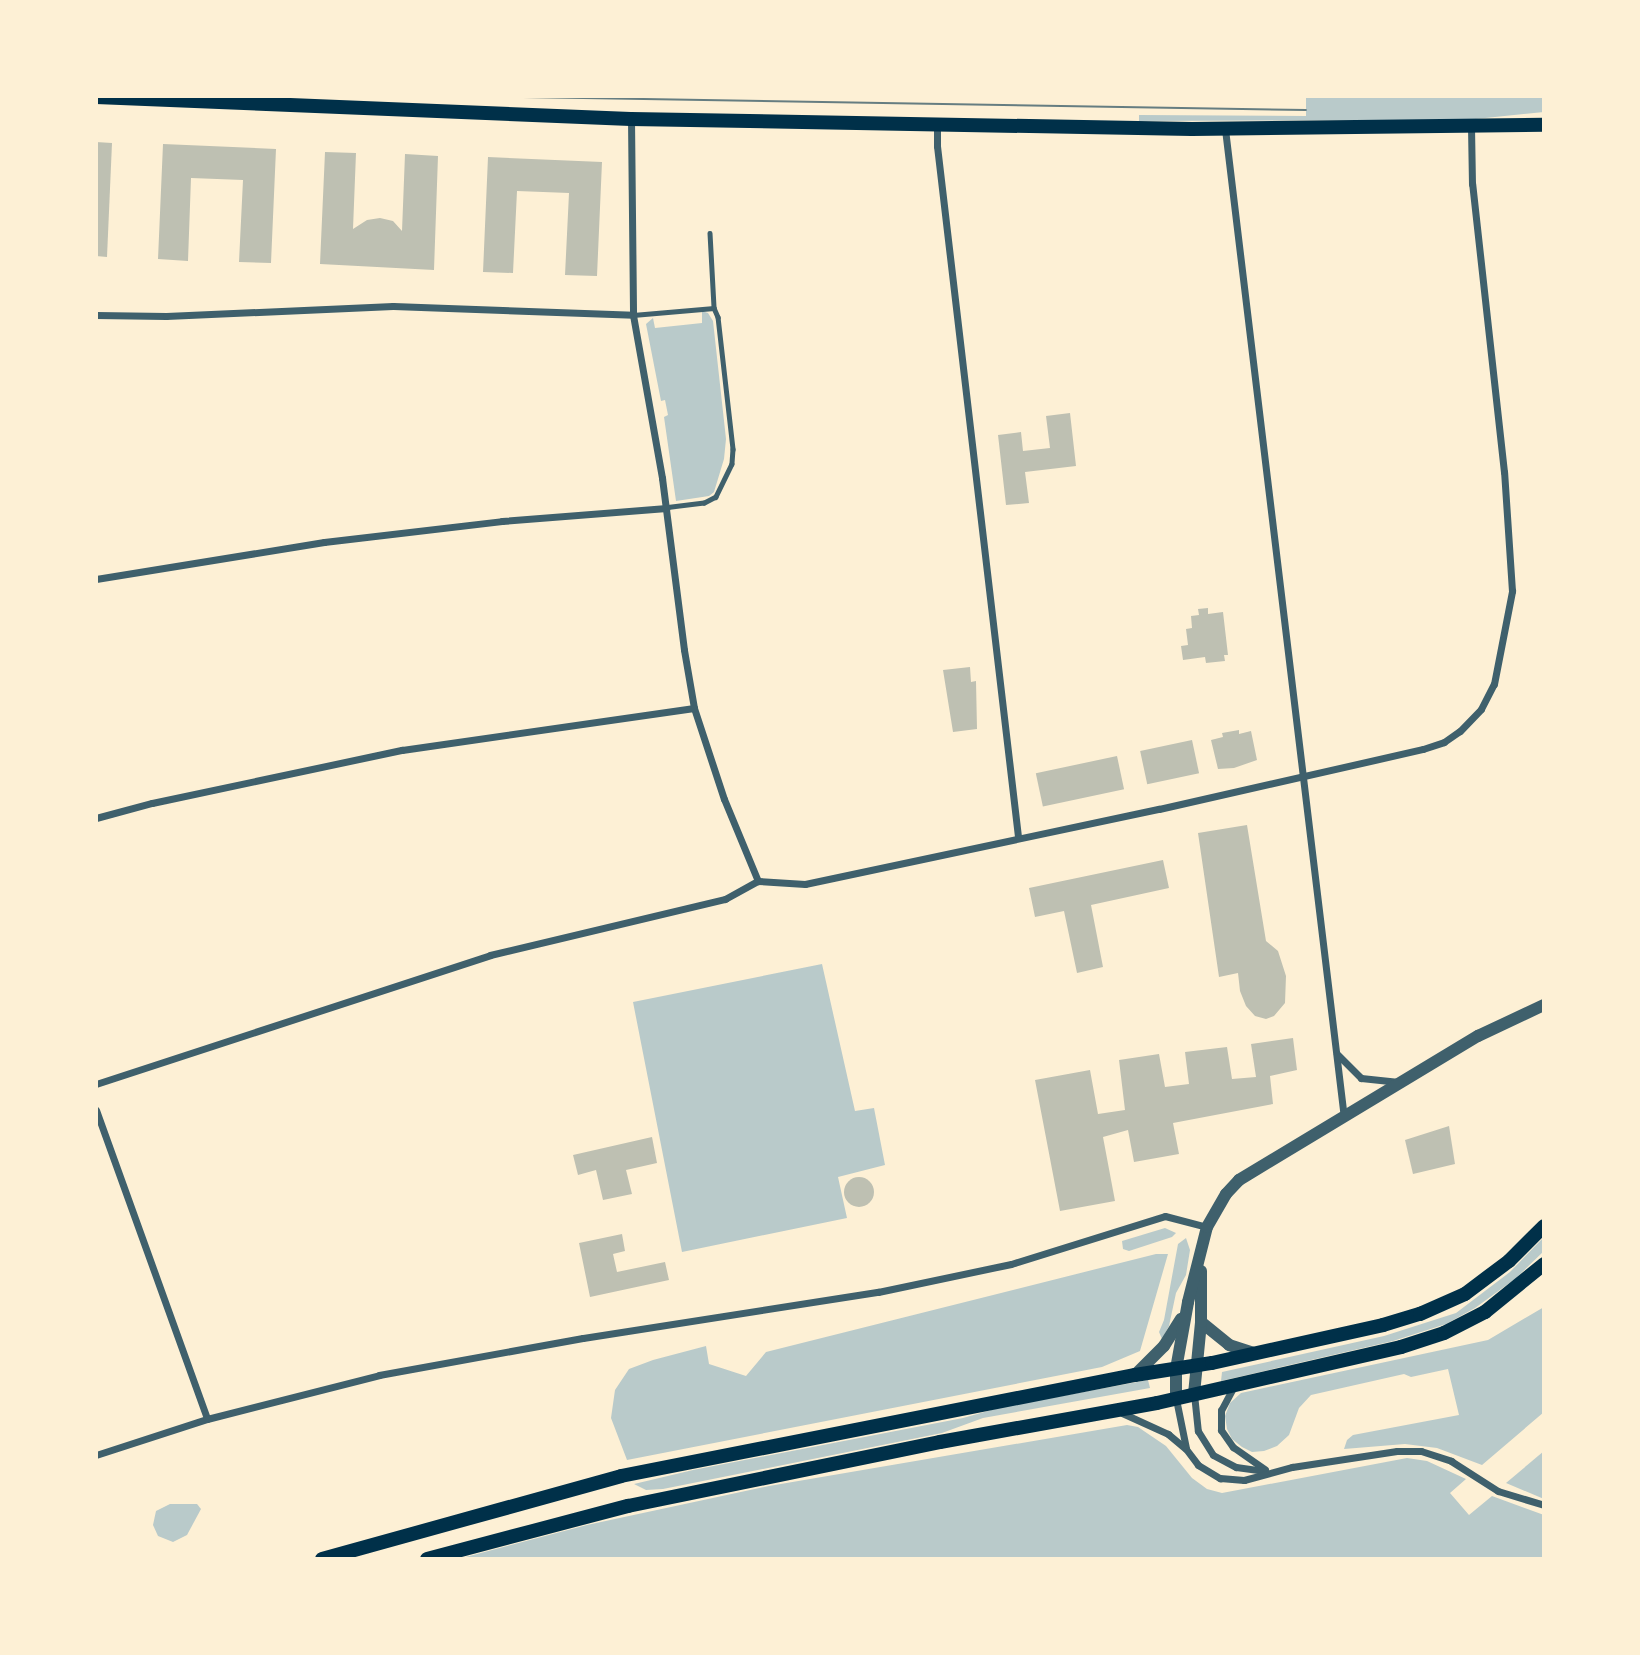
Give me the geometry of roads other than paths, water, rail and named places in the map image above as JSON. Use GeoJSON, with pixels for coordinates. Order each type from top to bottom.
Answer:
{"type":"FeatureCollection","features":[{"type":"Feature","properties":{"kind":"main road"},"geometry":{"type":"LineString","coordinates":[[96,97],[631,119],[937,125],[1225,129],[1544,125]]}},
{"type":"Feature","properties":{"kind":"main road"},"geometry":{"type":"LineString","coordinates":[[322,1559],[621,1476],[1197,1365],[1383,1325],[1443,1305],[1490,1278],[1544,1226]]}},
{"type":"Feature","properties":{"kind":"main road"},"geometry":{"type":"LineString","coordinates":[[427,1559],[628,1506],[1176,1399],[1401,1347],[1444,1333],[1485,1312],[1544,1264]]}},
{"type":"Feature","properties":{"kind":"street"},"geometry":{"type":"LineString","coordinates":[[631,119],[632,315],[666,508],[694,708],[723,799],[758,881]]}},
{"type":"Feature","properties":{"kind":"street"},"geometry":{"type":"LineString","coordinates":[[937,125],[937,146],[1018,837]]}},
{"type":"Feature","properties":{"kind":"street"},"geometry":{"type":"LineString","coordinates":[[96,1084],[451,967],[724,899],[758,881],[805,884],[1423,749],[1444,742],[1460,731],[1481,709],[1494,684],[1504,647],[1512,591],[1504,472],[1472,184],[1471,128]]}},
{"type":"Feature","properties":{"kind":"street"},"geometry":{"type":"LineString","coordinates":[[1225,129],[1344,1118]]}},
{"type":"Feature","properties":{"kind":"street"},"geometry":{"type":"LineString","coordinates":[[96,315],[166,316],[393,306],[632,315]]}},
{"type":"Feature","properties":{"kind":"street"},"geometry":{"type":"LineString","coordinates":[[96,579],[324,542],[502,521],[666,508]]}},
{"type":"Feature","properties":{"kind":"street"},"geometry":{"type":"LineString","coordinates":[[96,818],[152,803],[402,750],[694,708]]}},
{"type":"Feature","properties":{"kind":"street"},"geometry":{"type":"LineString","coordinates":[[1186,1449],[1176,1399],[1176,1369],[1188,1302],[1207,1227],[1214,1211],[1239,1180],[1478,1036],[1544,1005]]}},
{"type":"Feature","properties":{"kind":"street"},"geometry":{"type":"LineString","coordinates":[[1337,1054],[1362,1078],[1379,1082],[1403,1082]]}},
{"type":"Feature","properties":{"kind":"street"},"geometry":{"type":"LineString","coordinates":[[96,1110],[207,1419]]}},
{"type":"Feature","properties":{"kind":"street"},"geometry":{"type":"LineString","coordinates":[[96,1455],[207,1419],[419,1367],[878,1292],[982,1271],[1166,1216],[1207,1227]]}},
{"type":"Feature","properties":{"kind":"street"},"geometry":{"type":"LineString","coordinates":[[1200,1253],[1201,1322],[1194,1394],[1198,1431],[1213,1455],[1236,1467],[1269,1471]]}},
{"type":"Feature","properties":{"kind":"street"},"geometry":{"type":"LineString","coordinates":[[1135,1375],[1164,1346],[1188,1302]]}},
{"type":"Feature","properties":{"kind":"street"},"geometry":{"type":"LineString","coordinates":[[1201,1322],[1229,1345],[1254,1353]]}},
{"type":"Feature","properties":{"kind":"street"},"geometry":{"type":"LineString","coordinates":[[1234,1386],[1221,1410],[1222,1430],[1233,1447],[1269,1471]]}},
{"type":"Feature","properties":{"kind":"street"},"geometry":{"type":"LineString","coordinates":[[1114,1410],[1152,1425],[1186,1449],[1198,1465],[1220,1478],[1244,1480],[1269,1471],[1397,1451],[1421,1451],[1451,1461],[1498,1491],[1544,1505]]}},
{"type":"Feature","properties":{"kind":"lane"},"geometry":{"type":"LineString","coordinates":[[666,508],[704,503],[716,497],[732,464],[733,449],[718,317],[713,308],[710,233]]}},
{"type":"Feature","properties":{"kind":"lane"},"geometry":{"type":"LineString","coordinates":[[632,315],[713,308]]}},
{"type":"Feature","properties":{"kind":"tram line"},"geometry":{"type":"LineString","coordinates":[[460,96],[1306,110]]}}]}
